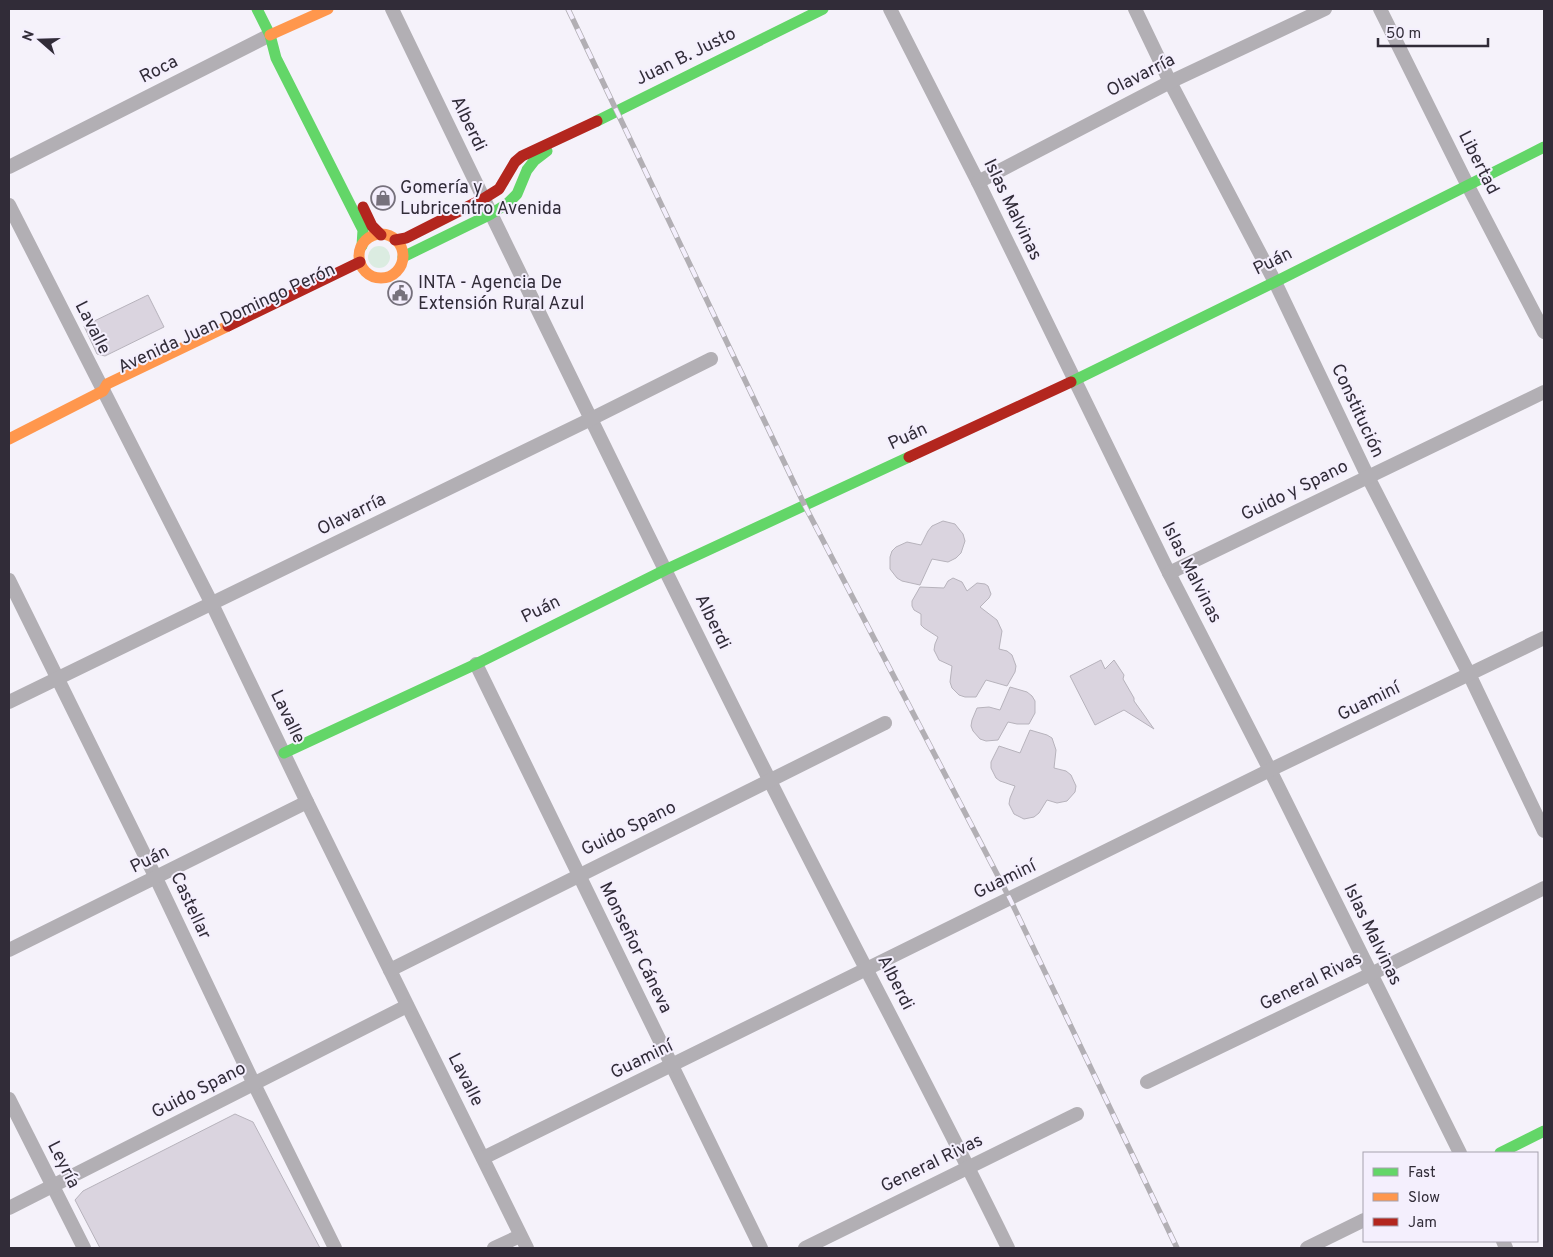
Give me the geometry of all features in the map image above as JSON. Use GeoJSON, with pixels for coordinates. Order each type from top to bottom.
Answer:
{"type":"FeatureCollection","features":[{"type":"Feature","properties":{"kind":"main road"},"geometry":{"type":"LineString","coordinates":[[257,9],[270,35],[285,53],[372,226],[381,235]]}},
{"type":"Feature","properties":{"kind":"main road","name":"Roca"},"geometry":{"type":"LineString","coordinates":[[270,35],[328,9]]}},
{"type":"Feature","properties":{"kind":"main road","name":"Juan B. Justo"},"geometry":{"type":"LineString","coordinates":[[618,111],[823,9]]}},
{"type":"Feature","properties":{"kind":"main road","name":"Avenida Juan Domingo Perón"},"geometry":{"type":"LineString","coordinates":[[270,35],[276,58],[362,230],[362,246],[360,251],[362,275],[386,278],[398,270],[403,257],[491,214],[508,203],[517,194],[527,170],[534,161],[569,135]]}},
{"type":"Feature","properties":{"kind":"main road","name":"Avenida Juan Domingo Perón"},"geometry":{"type":"LineString","coordinates":[[396,240],[406,238],[484,199],[499,189],[515,162],[522,156],[618,111]]}},
{"type":"Feature","properties":{"kind":"main road","name":"Puán"},"geometry":{"type":"LineString","coordinates":[[284,753],[476,664],[665,570],[1075,380],[1544,147]]}},
{"type":"Feature","properties":{"kind":"main road"},"geometry":{"type":"LineString","coordinates":[[362,246],[370,238],[381,235],[391,237],[400,245],[403,257]]}},
{"type":"Feature","properties":{"kind":"main road","name":"Avenida Juan Domingo Perón"},"geometry":{"type":"LineString","coordinates":[[103,392],[107,384],[360,262]]}},
{"type":"Feature","properties":{"kind":"main road","name":"Avenida Juan Domingo Perón"},"geometry":{"type":"LineString","coordinates":[[9,439],[103,392],[112,393],[279,314]]}},
{"type":"Feature","properties":{"kind":"main road"},"geometry":{"type":"LineString","coordinates":[[1502,1152],[1544,1131]]}},
{"type":"Feature","properties":{"kind":"street","name":"Alberdi"},"geometry":{"type":"LineString","coordinates":[[392,9],[665,570],[770,781],[1008,1248]]}},
{"type":"Feature","properties":{"kind":"street","name":"Islas Malvinas"},"geometry":{"type":"LineString","coordinates":[[890,9],[978,182],[1169,572],[1270,770],[1460,1152]]}},
{"type":"Feature","properties":{"kind":"street","name":"Constitución"},"geometry":{"type":"LineString","coordinates":[[1135,9],[1170,82],[1275,282],[1368,477],[1469,674],[1544,831]]}},
{"type":"Feature","properties":{"kind":"street","name":"Olavarría"},"geometry":{"type":"LineString","coordinates":[[978,182],[1170,82],[1325,9]]}},
{"type":"Feature","properties":{"kind":"street","name":"Libertad"},"geometry":{"type":"LineString","coordinates":[[1380,9],[1468,186],[1544,332]]}},
{"type":"Feature","properties":{"kind":"street","name":"Roca"},"geometry":{"type":"LineString","coordinates":[[9,166],[270,35]]}},
{"type":"Feature","properties":{"kind":"street","name":"Lavalle"},"geometry":{"type":"LineString","coordinates":[[9,205],[212,604],[523,1242]]}},
{"type":"Feature","properties":{"kind":"street","name":"Olavarría"},"geometry":{"type":"LineString","coordinates":[[9,702],[711,359]]}},
{"type":"Feature","properties":{"kind":"street","name":"Guido y Spano"},"geometry":{"type":"LineString","coordinates":[[1169,572],[1544,392]]}},
{"type":"Feature","properties":{"kind":"street","name":"Castellar"},"geometry":{"type":"LineString","coordinates":[[9,580],[335,1248]]}},
{"type":"Feature","properties":{"kind":"street","name":"Guaminí"},"geometry":{"type":"LineString","coordinates":[[483,1158],[1270,770],[1544,638]]}},
{"type":"Feature","properties":{"kind":"street","name":"Monseñor Cáneva"},"geometry":{"type":"LineString","coordinates":[[476,664],[761,1248]]}},
{"type":"Feature","properties":{"kind":"street","name":"Guido Spano"},"geometry":{"type":"LineString","coordinates":[[390,970],[885,723]]}},
{"type":"Feature","properties":{"kind":"street","name":"Puán"},"geometry":{"type":"LineString","coordinates":[[9,950],[307,802]]}},
{"type":"Feature","properties":{"kind":"street","name":"General Rivas"},"geometry":{"type":"LineString","coordinates":[[1147,1082],[1544,888]]}},
{"type":"Feature","properties":{"kind":"street","name":"Guido Spano"},"geometry":{"type":"LineString","coordinates":[[9,1208],[407,1006]]}},
{"type":"Feature","properties":{"kind":"street","name":"Leyría"},"geometry":{"type":"LineString","coordinates":[[9,1099],[84,1248]]}},
{"type":"Feature","properties":{"kind":"street","name":"General Rivas"},"geometry":{"type":"LineString","coordinates":[[805,1248],[1077,1114]]}},
{"type":"Feature","properties":{"kind":"street"},"geometry":{"type":"LineString","coordinates":[[1307,1248],[1363,1220]]}},
{"type":"Feature","properties":{"kind":"street"},"geometry":{"type":"LineString","coordinates":[[494,1248],[523,1242]]}},
{"type":"Feature","properties":{"kind":"green space"},"geometry":{"type":"Polygon","coordinates":[[[379,246],[387,249],[390,257],[387,265],[379,268],[371,265],[368,257],[371,249],[379,246]]]}},
{"type":"Feature","properties":{"kind":"building"},"geometry":{"type":"Polygon","coordinates":[[[148,295],[164,327],[105,356],[97,354],[84,326],[148,295]]]}},
{"type":"Feature","properties":{"kind":"building"},"geometry":{"type":"Polygon","coordinates":[[[943,521],[955,524],[963,534],[965,541],[961,553],[948,562],[932,559],[920,585],[897,578],[890,569],[892,551],[907,542],[921,545],[932,526],[943,521]]]}},
{"type":"Feature","properties":{"kind":"building"},"geometry":{"type":"Polygon","coordinates":[[[953,578],[962,582],[967,591],[977,583],[988,586],[991,594],[980,607],[997,620],[1002,631],[999,649],[1007,651],[1012,655],[1016,666],[1015,672],[1007,686],[986,680],[976,697],[959,695],[952,688],[950,682],[952,666],[939,660],[934,650],[938,637],[921,625],[921,614],[914,610],[912,606],[912,601],[920,587],[944,588],[948,581],[953,578]]]}},
{"type":"Feature","properties":{"kind":"building"},"geometry":{"type":"Polygon","coordinates":[[[1101,660],[1105,669],[1114,660],[1124,675],[1123,679],[1134,701],[1154,729],[1124,710],[1095,725],[1070,676],[1101,660]]]}},
{"type":"Feature","properties":{"kind":"building"},"geometry":{"type":"Polygon","coordinates":[[[1010,687],[1027,692],[1035,701],[1035,713],[1029,724],[1008,722],[998,740],[986,741],[980,739],[971,726],[977,708],[989,707],[1000,710],[1010,687]]]}},
{"type":"Feature","properties":{"kind":"building"},"geometry":{"type":"Polygon","coordinates":[[[1030,730],[1052,738],[1056,750],[1054,768],[1066,771],[1071,775],[1076,786],[1075,792],[1067,801],[1057,803],[1047,800],[1039,813],[1034,817],[1024,819],[1014,814],[1009,804],[1015,786],[996,778],[991,768],[991,762],[999,746],[1020,753],[1030,730]]]}},
{"type":"Feature","properties":{"kind":"building"},"geometry":{"type":"Polygon","coordinates":[[[235,1114],[253,1122],[320,1248],[100,1248],[75,1200],[83,1191],[235,1114]]]}},
{"type":"Feature","properties":{"kind":"railway"},"geometry":{"type":"LineString","coordinates":[[568,9],[805,506],[1010,899],[1177,1248]]}},
{"type":"Feature","properties":{"kind":"traffic: fast"},"geometry":{"type":"LineString","coordinates":[[257,9],[270,35],[276,58],[363,230],[362,246]]}},
{"type":"Feature","properties":{"kind":"traffic: fast"},"geometry":{"type":"LineString","coordinates":[[597,121],[823,9]]}},
{"type":"Feature","properties":{"kind":"traffic: fast"},"geometry":{"type":"LineString","coordinates":[[1071,382],[1544,147]]}},
{"type":"Feature","properties":{"kind":"traffic: fast"},"geometry":{"type":"LineString","coordinates":[[403,257],[491,214],[508,203],[517,194],[527,170],[534,161],[547,151]]}},
{"type":"Feature","properties":{"kind":"traffic: fast"},"geometry":{"type":"LineString","coordinates":[[284,753],[476,664],[665,570],[909,457]]}},
{"type":"Feature","properties":{"kind":"traffic: fast"},"geometry":{"type":"LineString","coordinates":[[1502,1152],[1544,1131]]}},
{"type":"Feature","properties":{"kind":"traffic: slow"},"geometry":{"type":"LineString","coordinates":[[270,35],[328,9]]}},
{"type":"Feature","properties":{"kind":"traffic: slow"},"geometry":{"type":"LineString","coordinates":[[381,234],[393,238],[399,244],[403,256],[399,268],[393,274],[381,278],[369,274],[363,268],[359,256],[363,244],[369,238],[381,234]]}},
{"type":"Feature","properties":{"kind":"traffic: slow"},"geometry":{"type":"LineString","coordinates":[[9,439],[103,391],[107,384],[228,326]]}},
{"type":"Feature","properties":{"kind":"traffic: jam"},"geometry":{"type":"LineString","coordinates":[[395,240],[406,238],[483,199],[499,189],[515,162],[522,156],[597,121]]}},
{"type":"Feature","properties":{"kind":"traffic: jam"},"geometry":{"type":"LineString","coordinates":[[363,207],[372,226],[381,235]]}},
{"type":"Feature","properties":{"kind":"traffic: jam"},"geometry":{"type":"LineString","coordinates":[[228,326],[360,262]]}},
{"type":"Feature","properties":{"kind":"traffic: jam"},"geometry":{"type":"LineString","coordinates":[[909,457],[1071,382]]}},
{"type":"Feature","properties":{"kind":"place","name":"Gomería y Lubricentro Avenida"},"geometry":{"type":"Point","coordinates":[383,198]}},
{"type":"Feature","properties":{"kind":"place","name":"INTA - Agencia De Extensión Rural Azul"},"geometry":{"type":"Point","coordinates":[400,293]}}]}
